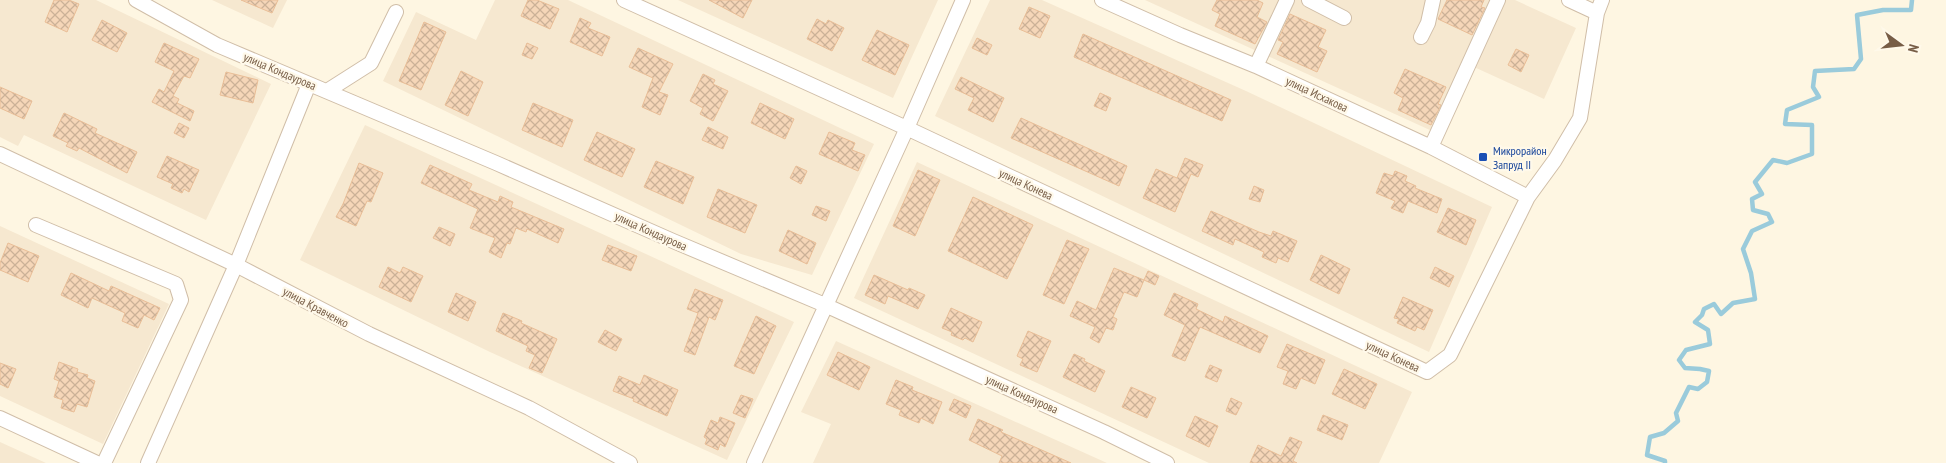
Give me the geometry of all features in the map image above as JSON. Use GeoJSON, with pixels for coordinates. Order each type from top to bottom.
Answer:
{"type":"FeatureCollection","features":[{"type":"Feature","properties":{"kind":"street","name":"улица Кондаурова"},"geometry":{"type":"LineString","coordinates":[[136,0],[217,45],[826,305],[1104,432],[1167,463]]}},
{"type":"Feature","properties":{"kind":"street","name":"улица Конева"},"geometry":{"type":"LineString","coordinates":[[624,0],[907,128],[1428,372],[1450,356],[1528,197]]}},
{"type":"Feature","properties":{"kind":"street"},"geometry":{"type":"LineString","coordinates":[[754,463],[907,128],[963,0]]}},
{"type":"Feature","properties":{"kind":"street","name":"улица Исхакова"},"geometry":{"type":"LineString","coordinates":[[1102,0],[1180,36],[1256,66],[1431,147],[1528,197]]}},
{"type":"Feature","properties":{"kind":"street"},"geometry":{"type":"LineString","coordinates":[[1256,66],[1287,0]]}},
{"type":"Feature","properties":{"kind":"street"},"geometry":{"type":"LineString","coordinates":[[1310,0],[1344,18]]}},
{"type":"Feature","properties":{"kind":"street"},"geometry":{"type":"LineString","coordinates":[[1422,37],[1428,23],[1432,0]]}},
{"type":"Feature","properties":{"kind":"street"},"geometry":{"type":"LineString","coordinates":[[1431,147],[1498,0]]}},
{"type":"Feature","properties":{"kind":"street"},"geometry":{"type":"LineString","coordinates":[[1528,197],[1555,160],[1580,118],[1599,6],[1569,0]]}},
{"type":"Feature","properties":{"kind":"street"},"geometry":{"type":"LineString","coordinates":[[327,91],[371,63],[396,12]]}},
{"type":"Feature","properties":{"kind":"street"},"geometry":{"type":"LineString","coordinates":[[148,463],[236,265],[309,84]]}},
{"type":"Feature","properties":{"kind":"street","name":"улица Кравченко"},"geometry":{"type":"LineString","coordinates":[[0,154],[236,265],[369,334],[529,408],[630,463]]}},
{"type":"Feature","properties":{"kind":"street"},"geometry":{"type":"LineString","coordinates":[[36,225],[176,284],[181,300],[104,463]]}},
{"type":"Feature","properties":{"kind":"street"},"geometry":{"type":"LineString","coordinates":[[0,418],[97,463]]}},
{"type":"Feature","properties":{"kind":"shaded area"},"geometry":{"type":"Polygon","coordinates":[[[0,0],[96,0],[271,84],[206,220],[24,135],[18,146],[0,137],[0,0]]]}},
{"type":"Feature","properties":{"kind":"shaded area"},"geometry":{"type":"Polygon","coordinates":[[[212,0],[287,0],[273,28],[212,0]]]}},
{"type":"Feature","properties":{"kind":"shaded area"},"geometry":{"type":"Polygon","coordinates":[[[495,0],[568,0],[874,144],[812,275],[741,254],[383,81],[416,12],[476,40],[495,0]]]}},
{"type":"Feature","properties":{"kind":"shaded area"},"geometry":{"type":"Polygon","coordinates":[[[678,0],[938,0],[893,98],[678,0]]]}},
{"type":"Feature","properties":{"kind":"shaded area"},"geometry":{"type":"Polygon","coordinates":[[[990,0],[1042,0],[1246,91],[1492,207],[1429,352],[935,116],[990,0]]]}},
{"type":"Feature","properties":{"kind":"shaded area"},"geometry":{"type":"Polygon","coordinates":[[[1145,0],[1515,0],[1576,28],[1544,99],[1474,67],[1443,136],[1145,0]]]}},
{"type":"Feature","properties":{"kind":"shaded area"},"geometry":{"type":"Polygon","coordinates":[[[365,125],[794,322],[727,460],[490,352],[300,260],[365,125]]]}},
{"type":"Feature","properties":{"kind":"shaded area"},"geometry":{"type":"Polygon","coordinates":[[[917,162],[1412,392],[1379,463],[1209,463],[854,298],[917,162]]]}},
{"type":"Feature","properties":{"kind":"shaded area"},"geometry":{"type":"Polygon","coordinates":[[[0,226],[169,304],[103,444],[0,396],[0,226]]]}},
{"type":"Feature","properties":{"kind":"shaded area"},"geometry":{"type":"Polygon","coordinates":[[[836,341],[1107,463],[813,463],[831,424],[801,412],[836,341]]]}},
{"type":"Feature","properties":{"kind":"shaded area"},"geometry":{"type":"Polygon","coordinates":[[[0,442],[46,463],[0,463],[0,442]]]}},
{"type":"Feature","properties":{"kind":"building"},"geometry":{"type":"Polygon","coordinates":[[[54,0],[69,0],[79,4],[67,32],[45,22],[54,0]]]}},
{"type":"Feature","properties":{"kind":"building"},"geometry":{"type":"Polygon","coordinates":[[[241,0],[278,0],[272,13],[241,0]]]}},
{"type":"Feature","properties":{"kind":"building"},"geometry":{"type":"Polygon","coordinates":[[[528,0],[537,0],[559,9],[550,29],[521,16],[528,0]]]}},
{"type":"Feature","properties":{"kind":"building"},"geometry":{"type":"Polygon","coordinates":[[[709,0],[752,0],[743,18],[709,0]]]}},
{"type":"Feature","properties":{"kind":"building"},"geometry":{"type":"Polygon","coordinates":[[[1217,0],[1257,0],[1263,3],[1257,17],[1267,22],[1255,44],[1215,26],[1220,14],[1212,10],[1217,0]]]}},
{"type":"Feature","properties":{"kind":"building"},"geometry":{"type":"Polygon","coordinates":[[[1447,0],[1484,0],[1481,7],[1485,8],[1472,35],[1438,19],[1447,0]]]}},
{"type":"Feature","properties":{"kind":"building"},"geometry":{"type":"Polygon","coordinates":[[[1029,7],[1050,16],[1040,38],[1019,29],[1029,7]]]}},
{"type":"Feature","properties":{"kind":"building"},"geometry":{"type":"Polygon","coordinates":[[[1290,14],[1326,30],[1318,47],[1327,51],[1317,72],[1277,54],[1283,42],[1278,40],[1290,14]]]}},
{"type":"Feature","properties":{"kind":"building"},"geometry":{"type":"Polygon","coordinates":[[[580,18],[591,23],[588,28],[610,37],[602,56],[570,42],[580,18]]]}},
{"type":"Feature","properties":{"kind":"building"},"geometry":{"type":"Polygon","coordinates":[[[817,19],[826,24],[828,20],[844,28],[832,51],[807,39],[817,19]]]}},
{"type":"Feature","properties":{"kind":"building"},"geometry":{"type":"Polygon","coordinates":[[[102,20],[127,33],[117,52],[92,40],[102,20]]]}},
{"type":"Feature","properties":{"kind":"building"},"geometry":{"type":"Polygon","coordinates":[[[424,22],[446,32],[421,90],[399,81],[424,22]]]}},
{"type":"Feature","properties":{"kind":"building"},"geometry":{"type":"Polygon","coordinates":[[[877,30],[909,45],[895,75],[862,60],[877,30]]]}},
{"type":"Feature","properties":{"kind":"building"},"geometry":{"type":"Polygon","coordinates":[[[1083,34],[1231,100],[1222,121],[1074,57],[1083,34]]]}},
{"type":"Feature","properties":{"kind":"building"},"geometry":{"type":"Polygon","coordinates":[[[977,38],[992,45],[987,55],[972,48],[977,38]]]}},
{"type":"Feature","properties":{"kind":"building"},"geometry":{"type":"Polygon","coordinates":[[[164,43],[199,59],[190,78],[184,76],[173,96],[179,99],[177,103],[194,111],[190,121],[152,102],[159,89],[164,92],[174,71],[155,62],[164,43]]]}},
{"type":"Feature","properties":{"kind":"building"},"geometry":{"type":"Polygon","coordinates":[[[527,43],[538,48],[532,59],[522,55],[527,43]]]}},
{"type":"Feature","properties":{"kind":"building"},"geometry":{"type":"Polygon","coordinates":[[[638,48],[673,64],[659,92],[668,95],[660,115],[642,107],[653,78],[629,67],[638,48]]]}},
{"type":"Feature","properties":{"kind":"building"},"geometry":{"type":"Polygon","coordinates":[[[1516,49],[1529,55],[1521,72],[1508,65],[1516,49]]]}},
{"type":"Feature","properties":{"kind":"building"},"geometry":{"type":"Polygon","coordinates":[[[1405,69],[1446,87],[1438,104],[1441,105],[1431,125],[1398,110],[1403,98],[1394,93],[1405,69]]]}},
{"type":"Feature","properties":{"kind":"building"},"geometry":{"type":"Polygon","coordinates":[[[461,71],[483,82],[468,116],[445,105],[461,71]]]}},
{"type":"Feature","properties":{"kind":"building"},"geometry":{"type":"Polygon","coordinates":[[[226,72],[258,80],[253,103],[220,95],[226,72]]]}},
{"type":"Feature","properties":{"kind":"building"},"geometry":{"type":"Polygon","coordinates":[[[703,74],[715,80],[713,84],[728,91],[713,121],[700,114],[703,108],[690,101],[703,74]]]}},
{"type":"Feature","properties":{"kind":"building"},"geometry":{"type":"Polygon","coordinates":[[[961,77],[1004,98],[993,122],[968,110],[974,98],[955,89],[961,77]]]}},
{"type":"Feature","properties":{"kind":"building"},"geometry":{"type":"Polygon","coordinates":[[[0,87],[32,101],[24,119],[0,108],[0,87]]]}},
{"type":"Feature","properties":{"kind":"building"},"geometry":{"type":"Polygon","coordinates":[[[1100,93],[1111,98],[1106,111],[1094,106],[1100,93]]]}},
{"type":"Feature","properties":{"kind":"building"},"geometry":{"type":"Polygon","coordinates":[[[533,103],[573,120],[562,147],[522,130],[533,103]]]}},
{"type":"Feature","properties":{"kind":"building"},"geometry":{"type":"Polygon","coordinates":[[[760,103],[794,119],[785,139],[751,123],[760,103]]]}},
{"type":"Feature","properties":{"kind":"building"},"geometry":{"type":"Polygon","coordinates":[[[64,113],[97,129],[95,133],[137,152],[127,173],[79,148],[77,151],[66,146],[68,143],[53,136],[64,113]]]}},
{"type":"Feature","properties":{"kind":"building"},"geometry":{"type":"Polygon","coordinates":[[[1021,118],[1127,166],[1119,186],[1011,138],[1021,118]]]}},
{"type":"Feature","properties":{"kind":"building"},"geometry":{"type":"Polygon","coordinates":[[[179,123],[189,128],[184,138],[174,133],[179,123]]]}},
{"type":"Feature","properties":{"kind":"building"},"geometry":{"type":"Polygon","coordinates":[[[708,127],[728,137],[723,149],[702,140],[708,127]]]}},
{"type":"Feature","properties":{"kind":"building"},"geometry":{"type":"Polygon","coordinates":[[[597,132],[635,149],[622,177],[584,160],[597,132]]]}},
{"type":"Feature","properties":{"kind":"building"},"geometry":{"type":"Polygon","coordinates":[[[829,132],[855,143],[852,150],[865,155],[858,171],[819,154],[829,132]]]}},
{"type":"Feature","properties":{"kind":"building"},"geometry":{"type":"Polygon","coordinates":[[[167,156],[199,170],[189,192],[184,189],[182,193],[171,188],[173,184],[157,177],[167,156]]]}},
{"type":"Feature","properties":{"kind":"building"},"geometry":{"type":"Polygon","coordinates":[[[1185,158],[1203,165],[1198,177],[1191,174],[1175,212],[1143,198],[1156,169],[1177,178],[1185,158]]]}},
{"type":"Feature","properties":{"kind":"building"},"geometry":{"type":"Polygon","coordinates":[[[656,161],[694,177],[683,204],[644,187],[656,161]]]}},
{"type":"Feature","properties":{"kind":"building"},"geometry":{"type":"Polygon","coordinates":[[[359,163],[383,173],[371,202],[367,201],[356,226],[336,217],[359,163]]]}},
{"type":"Feature","properties":{"kind":"building"},"geometry":{"type":"Polygon","coordinates":[[[430,165],[472,184],[469,190],[498,202],[500,196],[513,202],[511,207],[564,229],[558,243],[527,229],[526,232],[516,228],[510,244],[507,243],[501,258],[489,252],[495,238],[470,228],[478,209],[421,183],[430,165]]]}},
{"type":"Feature","properties":{"kind":"building"},"geometry":{"type":"Polygon","coordinates":[[[796,166],[807,171],[801,184],[790,178],[796,166]]]}},
{"type":"Feature","properties":{"kind":"building"},"geometry":{"type":"Polygon","coordinates":[[[918,170],[940,180],[915,236],[893,226],[918,170]]]}},
{"type":"Feature","properties":{"kind":"building"},"geometry":{"type":"Polygon","coordinates":[[[1395,171],[1407,176],[1405,181],[1416,186],[1415,188],[1442,199],[1437,213],[1408,201],[1403,213],[1391,208],[1395,201],[1376,193],[1384,173],[1393,176],[1395,171]]]}},
{"type":"Feature","properties":{"kind":"building"},"geometry":{"type":"Polygon","coordinates":[[[1254,186],[1264,190],[1260,202],[1249,199],[1254,186]]]}},
{"type":"Feature","properties":{"kind":"building"},"geometry":{"type":"Polygon","coordinates":[[[718,189],[757,205],[745,233],[707,217],[718,189]]]}},
{"type":"Feature","properties":{"kind":"building"},"geometry":{"type":"Polygon","coordinates":[[[973,197],[1033,225],[1007,279],[948,251],[973,197]]]}},
{"type":"Feature","properties":{"kind":"building"},"geometry":{"type":"Polygon","coordinates":[[[816,206],[830,211],[826,221],[812,215],[816,206]]]}},
{"type":"Feature","properties":{"kind":"building"},"geometry":{"type":"Polygon","coordinates":[[[1448,208],[1476,220],[1466,245],[1437,232],[1448,208]]]}},
{"type":"Feature","properties":{"kind":"building"},"geometry":{"type":"Polygon","coordinates":[[[1211,211],[1259,232],[1271,236],[1273,231],[1297,241],[1288,262],[1278,258],[1276,263],[1262,257],[1264,252],[1235,239],[1233,245],[1202,231],[1211,211]]]}},
{"type":"Feature","properties":{"kind":"building"},"geometry":{"type":"Polygon","coordinates":[[[439,227],[455,234],[450,246],[433,238],[439,227]]]}},
{"type":"Feature","properties":{"kind":"building"},"geometry":{"type":"Polygon","coordinates":[[[788,230],[816,243],[807,264],[779,251],[788,230]]]}},
{"type":"Feature","properties":{"kind":"building"},"geometry":{"type":"Polygon","coordinates":[[[1067,240],[1089,249],[1064,304],[1043,295],[1067,240]]]}},
{"type":"Feature","properties":{"kind":"building"},"geometry":{"type":"Polygon","coordinates":[[[8,243],[39,256],[28,282],[0,270],[0,263],[8,243]]]}},
{"type":"Feature","properties":{"kind":"building"},"geometry":{"type":"Polygon","coordinates":[[[608,245],[637,256],[631,271],[602,260],[608,245]]]}},
{"type":"Feature","properties":{"kind":"building"},"geometry":{"type":"Polygon","coordinates":[[[1321,255],[1350,269],[1339,294],[1310,280],[1321,255]]]}},
{"type":"Feature","properties":{"kind":"building"},"geometry":{"type":"Polygon","coordinates":[[[388,267],[400,273],[403,267],[423,276],[411,302],[379,287],[388,267]]]}},
{"type":"Feature","properties":{"kind":"building"},"geometry":{"type":"Polygon","coordinates":[[[1435,267],[1454,276],[1449,287],[1430,278],[1435,267]]]}},
{"type":"Feature","properties":{"kind":"building"},"geometry":{"type":"Polygon","coordinates":[[[1114,268],[1144,280],[1137,297],[1124,292],[1113,317],[1117,319],[1113,330],[1106,328],[1099,343],[1090,338],[1095,327],[1070,316],[1077,301],[1096,310],[1114,268]]]}},
{"type":"Feature","properties":{"kind":"building"},"geometry":{"type":"Polygon","coordinates":[[[1148,271],[1159,276],[1155,285],[1144,280],[1148,271]]]}},
{"type":"Feature","properties":{"kind":"building"},"geometry":{"type":"Polygon","coordinates":[[[71,273],[109,291],[111,286],[160,308],[154,320],[144,315],[138,328],[122,321],[125,313],[92,298],[88,308],[61,295],[71,273]]]}},
{"type":"Feature","properties":{"kind":"building"},"geometry":{"type":"Polygon","coordinates":[[[874,275],[908,290],[909,288],[925,295],[918,309],[888,296],[885,304],[865,295],[874,275]]]}},
{"type":"Feature","properties":{"kind":"building"},"geometry":{"type":"Polygon","coordinates":[[[695,289],[723,300],[715,320],[709,317],[695,355],[684,351],[698,313],[687,309],[695,289]]]}},
{"type":"Feature","properties":{"kind":"building"},"geometry":{"type":"Polygon","coordinates":[[[456,293],[476,302],[468,321],[448,312],[456,293]]]}},
{"type":"Feature","properties":{"kind":"building"},"geometry":{"type":"Polygon","coordinates":[[[1174,293],[1198,304],[1196,309],[1223,322],[1225,316],[1268,336],[1260,353],[1200,327],[1185,361],[1172,356],[1185,325],[1164,315],[1174,293]]]}},
{"type":"Feature","properties":{"kind":"building"},"geometry":{"type":"Polygon","coordinates":[[[1403,297],[1433,310],[1424,330],[1417,327],[1415,331],[1397,323],[1399,319],[1394,318],[1403,297]]]}},
{"type":"Feature","properties":{"kind":"building"},"geometry":{"type":"Polygon","coordinates":[[[951,308],[982,322],[973,342],[951,335],[952,332],[942,328],[951,308]]]}},
{"type":"Feature","properties":{"kind":"building"},"geometry":{"type":"Polygon","coordinates":[[[503,313],[557,339],[542,373],[529,368],[535,355],[526,351],[528,346],[496,331],[503,313]]]}},
{"type":"Feature","properties":{"kind":"building"},"geometry":{"type":"Polygon","coordinates":[[[756,316],[776,326],[754,374],[734,366],[756,316]]]}},
{"type":"Feature","properties":{"kind":"building"},"geometry":{"type":"Polygon","coordinates":[[[605,330],[622,339],[616,351],[598,342],[605,330]]]}},
{"type":"Feature","properties":{"kind":"building"},"geometry":{"type":"Polygon","coordinates":[[[1028,331],[1051,341],[1037,372],[1020,365],[1023,359],[1017,356],[1028,331]]]}},
{"type":"Feature","properties":{"kind":"building"},"geometry":{"type":"Polygon","coordinates":[[[1287,344],[1325,360],[1315,384],[1301,378],[1296,389],[1283,384],[1288,371],[1277,367],[1287,344]]]}},
{"type":"Feature","properties":{"kind":"building"},"geometry":{"type":"Polygon","coordinates":[[[838,352],[870,367],[859,390],[827,375],[838,352]]]}},
{"type":"Feature","properties":{"kind":"building"},"geometry":{"type":"Polygon","coordinates":[[[1074,354],[1105,371],[1095,392],[1063,377],[1074,354]]]}},
{"type":"Feature","properties":{"kind":"building"},"geometry":{"type":"Polygon","coordinates":[[[59,362],[78,369],[77,372],[88,375],[87,378],[95,381],[87,407],[77,404],[74,412],[61,408],[63,400],[54,397],[59,381],[54,379],[59,362]]]}},
{"type":"Feature","properties":{"kind":"building"},"geometry":{"type":"Polygon","coordinates":[[[0,363],[16,369],[8,388],[0,384],[0,363]]]}},
{"type":"Feature","properties":{"kind":"building"},"geometry":{"type":"Polygon","coordinates":[[[1210,365],[1222,370],[1217,382],[1205,377],[1210,365]]]}},
{"type":"Feature","properties":{"kind":"building"},"geometry":{"type":"Polygon","coordinates":[[[1344,369],[1377,384],[1365,409],[1332,394],[1344,369]]]}},
{"type":"Feature","properties":{"kind":"building"},"geometry":{"type":"Polygon","coordinates":[[[644,375],[678,390],[667,416],[633,401],[634,399],[613,391],[619,376],[640,385],[644,375]]]}},
{"type":"Feature","properties":{"kind":"building"},"geometry":{"type":"Polygon","coordinates":[[[896,380],[913,387],[912,390],[942,402],[933,424],[921,418],[919,423],[899,415],[901,410],[886,404],[896,380]]]}},
{"type":"Feature","properties":{"kind":"building"},"geometry":{"type":"Polygon","coordinates":[[[1131,387],[1156,398],[1147,418],[1122,407],[1131,387]]]}},
{"type":"Feature","properties":{"kind":"building"},"geometry":{"type":"Polygon","coordinates":[[[741,395],[753,399],[745,418],[733,413],[741,395]]]}},
{"type":"Feature","properties":{"kind":"building"},"geometry":{"type":"Polygon","coordinates":[[[1231,398],[1242,403],[1236,415],[1226,411],[1231,398]]]}},
{"type":"Feature","properties":{"kind":"building"},"geometry":{"type":"Polygon","coordinates":[[[954,399],[971,406],[966,418],[949,410],[954,399]]]}},
{"type":"Feature","properties":{"kind":"building"},"geometry":{"type":"Polygon","coordinates":[[[1323,415],[1348,425],[1342,440],[1317,430],[1323,415]]]}},
{"type":"Feature","properties":{"kind":"building"},"geometry":{"type":"Polygon","coordinates":[[[1195,416],[1218,426],[1209,447],[1186,436],[1195,416]]]}},
{"type":"Feature","properties":{"kind":"building"},"geometry":{"type":"Polygon","coordinates":[[[720,417],[735,423],[725,447],[720,444],[718,450],[705,444],[707,439],[704,437],[711,420],[718,423],[720,417]]]}},
{"type":"Feature","properties":{"kind":"building"},"geometry":{"type":"Polygon","coordinates":[[[978,419],[1003,430],[1001,432],[1071,463],[999,463],[1002,456],[969,440],[978,419]]]}},
{"type":"Feature","properties":{"kind":"building"},"geometry":{"type":"Polygon","coordinates":[[[1290,437],[1302,442],[1293,461],[1297,463],[1250,463],[1258,445],[1281,456],[1290,437]]]}},
{"type":"Feature","properties":{"kind":"waterway"},"geometry":{"type":"LineString","coordinates":[[1665,463],[1665,461],[1647,455],[1650,437],[1664,433],[1678,421],[1676,413],[1689,387],[1698,389],[1707,382],[1709,371],[1685,368],[1679,360],[1686,350],[1710,344],[1708,330],[1695,322],[1702,315],[1704,309],[1714,304],[1721,314],[1733,303],[1755,299],[1751,273],[1743,249],[1752,231],[1772,222],[1768,214],[1753,210],[1752,199],[1762,194],[1755,182],[1773,160],[1787,163],[1812,154],[1812,125],[1785,124],[1787,110],[1819,97],[1813,87],[1815,71],[1854,69],[1861,59],[1857,15],[1883,10],[1911,10],[1912,0]]}},
{"type":"Feature","properties":{"kind":"place","name":"Микрорайон Запруд II"},"geometry":{"type":"Point","coordinates":[1483,157]}}]}
